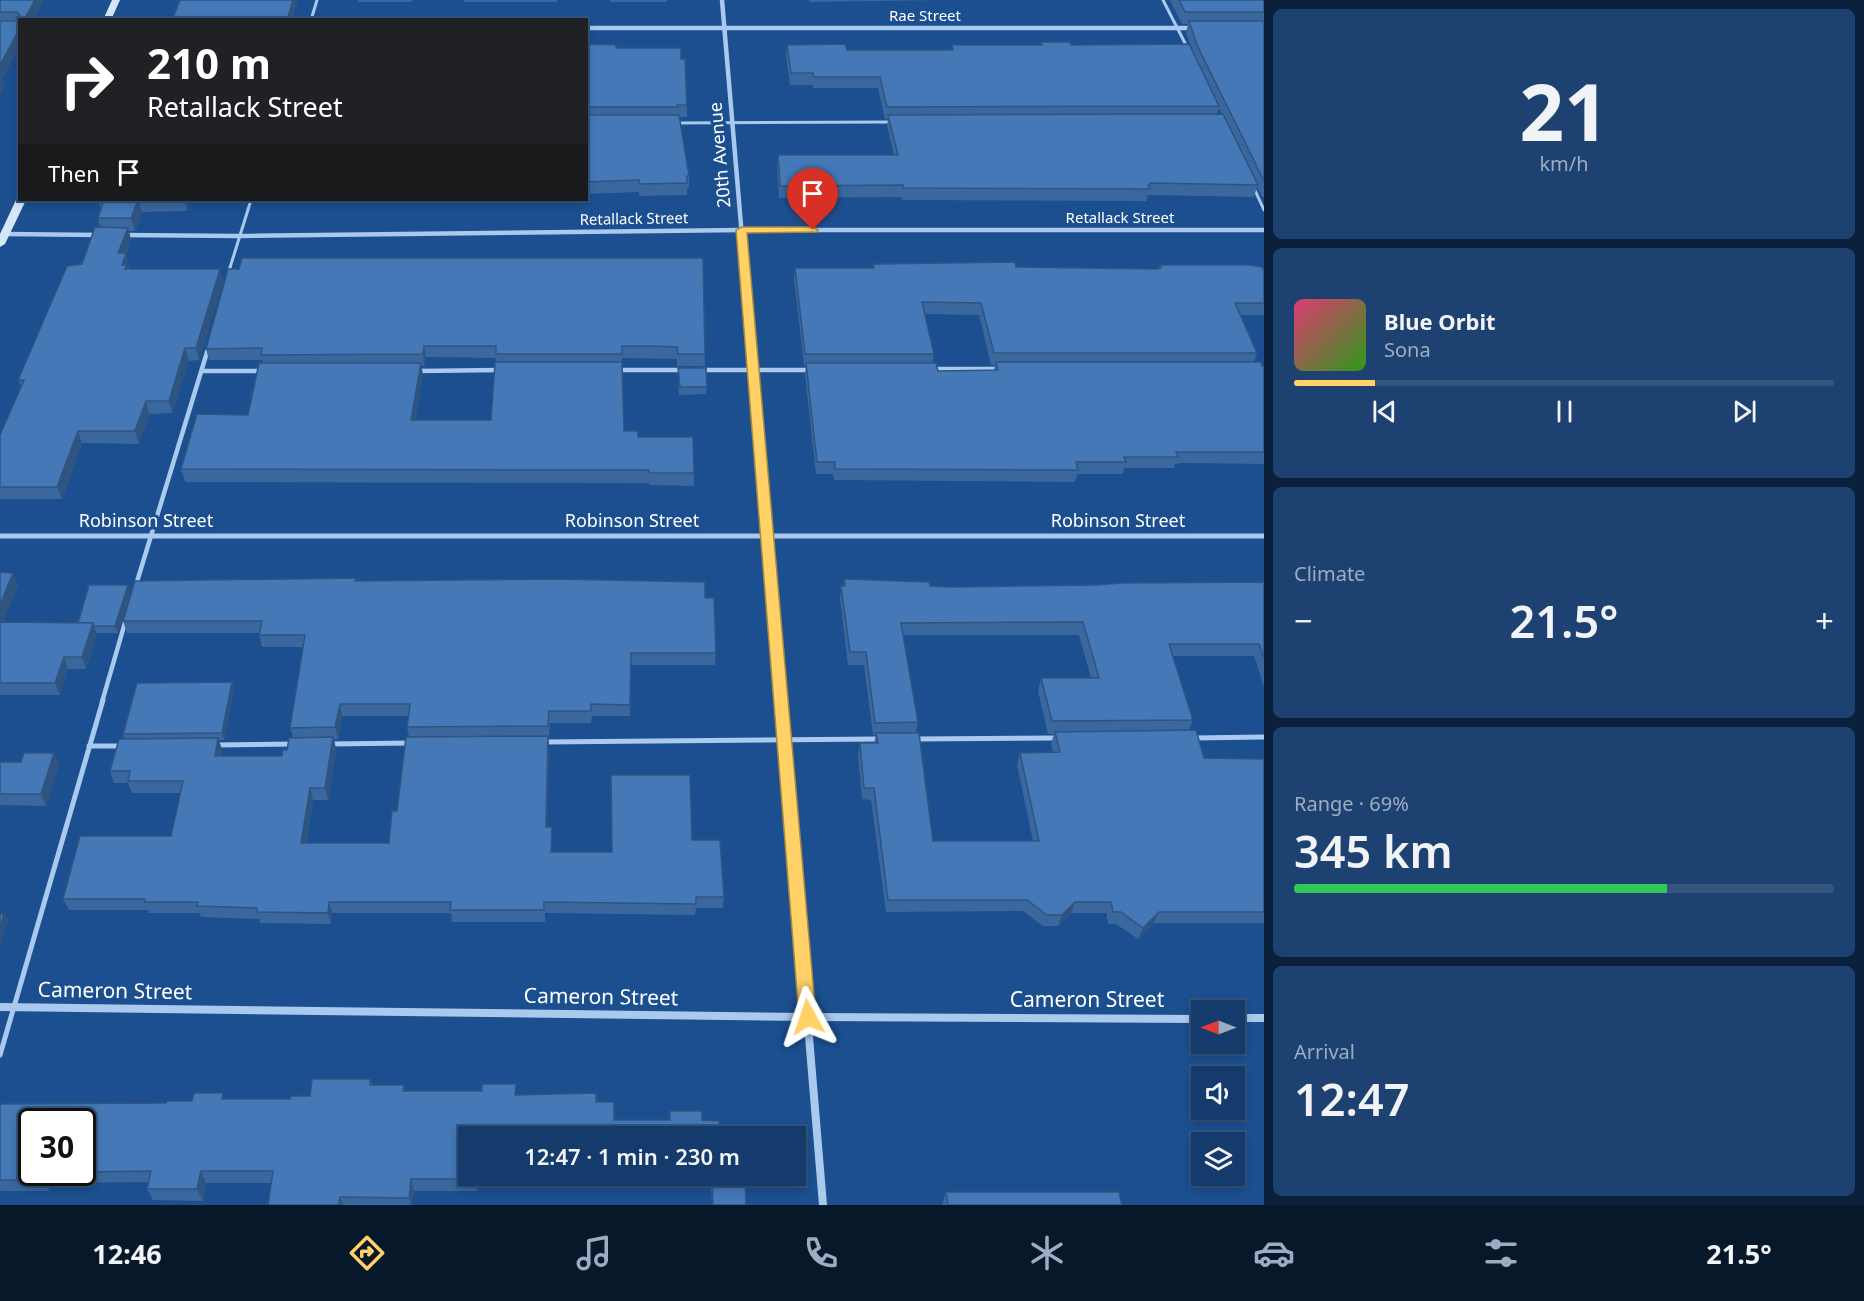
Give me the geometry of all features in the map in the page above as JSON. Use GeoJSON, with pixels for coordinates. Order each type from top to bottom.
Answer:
{"type":"FeatureCollection","features":[{"type":"Feature","properties":{"kind":"street"},"geometry":{"type":"LineString","coordinates":[[108,18],[116,0]]}},
{"type":"Feature","properties":{"kind":"street","name":"20th Avenue"},"geometry":{"type":"LineString","coordinates":[[722,0],[823,1205]]}},
{"type":"Feature","properties":{"kind":"street","name":"Rae Street"},"geometry":{"type":"LineString","coordinates":[[588,28],[1199,28]]}},
{"type":"Feature","properties":{"kind":"street"},"geometry":{"type":"LineString","coordinates":[[0,244],[2,234],[20,201]]}},
{"type":"Feature","properties":{"kind":"street","name":"Retallack Street"},"geometry":{"type":"LineString","coordinates":[[2,234],[238,236],[742,230],[1264,230]]}},
{"type":"Feature","properties":{"kind":"street","name":"Robinson Street"},"geometry":{"type":"LineString","coordinates":[[0,536],[1264,536]]}},
{"type":"Feature","properties":{"kind":"street","name":"Cameron Street"},"geometry":{"type":"LineString","coordinates":[[0,1007],[808,1017],[1191,1018]]}},
{"type":"Feature","properties":{"kind":"street"},"geometry":{"type":"LineString","coordinates":[[1245,1018],[1264,1018]]}},
{"type":"Feature","properties":{"kind":"lane"},"geometry":{"type":"LineString","coordinates":[[312,18],[317,0]]}},
{"type":"Feature","properties":{"kind":"lane"},"geometry":{"type":"LineString","coordinates":[[1163,0],[1192,59]]}},
{"type":"Feature","properties":{"kind":"lane"},"geometry":{"type":"LineString","coordinates":[[665,123],[900,122]]}},
{"type":"Feature","properties":{"kind":"lane"},"geometry":{"type":"LineString","coordinates":[[1250,180],[1264,210]]}},
{"type":"Feature","properties":{"kind":"lane"},"geometry":{"type":"LineString","coordinates":[[226,281],[251,201]]}},
{"type":"Feature","properties":{"kind":"lane"},"geometry":{"type":"LineString","coordinates":[[134,591],[211,338]]}},
{"type":"Feature","properties":{"kind":"lane"},"geometry":{"type":"LineString","coordinates":[[931,369],[1003,369]]}},
{"type":"Feature","properties":{"kind":"lane"},"geometry":{"type":"LineString","coordinates":[[406,371],[502,370]]}},
{"type":"Feature","properties":{"kind":"lane"},"geometry":{"type":"LineString","coordinates":[[609,370],[813,370]]}},
{"type":"Feature","properties":{"kind":"lane"},"geometry":{"type":"LineString","coordinates":[[202,371],[274,371]]}},
{"type":"Feature","properties":{"kind":"lane"},"geometry":{"type":"LineString","coordinates":[[0,1055],[128,613]]}},
{"type":"Feature","properties":{"kind":"lane"},"geometry":{"type":"LineString","coordinates":[[1180,738],[1264,737]]}},
{"type":"Feature","properties":{"kind":"lane"},"geometry":{"type":"LineString","coordinates":[[904,739],[1060,738]]}},
{"type":"Feature","properties":{"kind":"lane"},"geometry":{"type":"LineString","coordinates":[[533,742],[880,739]]}},
{"type":"Feature","properties":{"kind":"lane"},"geometry":{"type":"LineString","coordinates":[[317,744],[413,743]]}},
{"type":"Feature","properties":{"kind":"lane"},"geometry":{"type":"LineString","coordinates":[[209,745],[305,744]]}},
{"type":"Feature","properties":{"kind":"lane"},"geometry":{"type":"LineString","coordinates":[[89,746],[125,746]]}},
{"type":"Feature","properties":{"kind":"building"},"geometry":{"type":"Polygon","coordinates":[[[0,0],[35,0],[25,18],[20,18],[17,12],[0,12],[0,0]]]}},
{"type":"Feature","properties":{"kind":"building"},"geometry":{"type":"Polygon","coordinates":[[[180,0],[293,0],[288,18],[173,18],[180,0]]]}},
{"type":"Feature","properties":{"kind":"building"},"geometry":{"type":"Polygon","coordinates":[[[1179,0],[1264,0],[1264,12],[1185,12],[1179,0]]]}},
{"type":"Feature","properties":{"kind":"building"},"geometry":{"type":"Polygon","coordinates":[[[0,21],[17,21],[18,32],[0,65],[0,21]]]}},
{"type":"Feature","properties":{"kind":"building"},"geometry":{"type":"Polygon","coordinates":[[[1189,21],[1264,21],[1264,181],[1197,45],[1189,21]]]}},
{"type":"Feature","properties":{"kind":"building"},"geometry":{"type":"Polygon","coordinates":[[[1041,42],[1070,42],[1071,45],[1189,44],[1219,106],[887,107],[880,77],[814,77],[813,73],[791,73],[787,45],[845,44],[847,50],[953,50],[952,45],[1042,45],[1041,42]]]}},
{"type":"Feature","properties":{"kind":"building"},"geometry":{"type":"Polygon","coordinates":[[[588,44],[616,45],[616,48],[681,48],[681,59],[685,59],[687,105],[677,105],[678,107],[588,107],[588,44]]]}},
{"type":"Feature","properties":{"kind":"building"},"geometry":{"type":"Polygon","coordinates":[[[1223,114],[1258,185],[1151,183],[1148,185],[1150,189],[903,188],[903,185],[780,186],[778,155],[898,155],[888,115],[1223,114]]]}},
{"type":"Feature","properties":{"kind":"building"},"geometry":{"type":"Polygon","coordinates":[[[588,115],[679,115],[689,176],[687,176],[687,183],[639,184],[639,180],[588,182],[588,115]]]}},
{"type":"Feature","properties":{"kind":"building"},"geometry":{"type":"Polygon","coordinates":[[[104,201],[138,201],[131,218],[98,218],[104,201]]]}},
{"type":"Feature","properties":{"kind":"building"},"geometry":{"type":"Polygon","coordinates":[[[95,227],[128,228],[118,253],[126,253],[122,265],[127,265],[125,269],[220,269],[196,348],[185,348],[169,401],[146,401],[135,431],[78,431],[57,487],[0,487],[0,435],[24,380],[18,380],[67,266],[82,264],[95,227]]]}},
{"type":"Feature","properties":{"kind":"building"},"geometry":{"type":"Polygon","coordinates":[[[242,258],[703,258],[705,354],[678,354],[677,347],[652,346],[622,346],[622,354],[496,354],[496,346],[424,346],[423,354],[261,355],[262,348],[206,349],[228,269],[239,269],[242,258]]]}},
{"type":"Feature","properties":{"kind":"building"},"geometry":{"type":"Polygon","coordinates":[[[1015,262],[1016,267],[1156,269],[1161,268],[1160,265],[1249,265],[1262,267],[1264,303],[1235,303],[1257,353],[994,353],[981,303],[922,302],[934,354],[805,354],[795,268],[874,268],[873,264],[1015,262]]]}},
{"type":"Feature","properties":{"kind":"building"},"geometry":{"type":"Polygon","coordinates":[[[495,362],[622,362],[624,431],[638,431],[638,437],[693,437],[694,473],[649,473],[649,470],[181,469],[197,414],[248,415],[259,363],[421,363],[411,420],[491,420],[495,362]]]}},
{"type":"Feature","properties":{"kind":"building"},"geometry":{"type":"Polygon","coordinates":[[[996,362],[1261,362],[1264,366],[1264,452],[1176,452],[1178,457],[1124,457],[1126,462],[1076,462],[1078,470],[835,469],[835,462],[817,462],[806,363],[936,363],[938,371],[998,370],[996,362]]]}},
{"type":"Feature","properties":{"kind":"building"},"geometry":{"type":"Polygon","coordinates":[[[678,368],[706,368],[707,387],[680,387],[678,368]]]}},
{"type":"Feature","properties":{"kind":"building"},"geometry":{"type":"Polygon","coordinates":[[[0,572],[13,573],[0,605],[0,572]]]}},
{"type":"Feature","properties":{"kind":"building"},"geometry":{"type":"Polygon","coordinates":[[[356,578],[355,581],[554,579],[705,582],[705,598],[714,598],[716,653],[631,653],[630,705],[591,704],[591,711],[549,711],[548,726],[407,727],[410,704],[340,704],[335,727],[290,728],[305,635],[259,635],[262,621],[123,621],[135,581],[356,578]]]}},
{"type":"Feature","properties":{"kind":"building"},"geometry":{"type":"Polygon","coordinates":[[[844,579],[929,582],[930,586],[952,587],[1264,582],[1264,658],[1259,644],[1169,644],[1193,720],[1052,721],[1041,678],[1099,678],[1083,622],[901,623],[918,722],[875,723],[866,652],[850,652],[841,586],[845,586],[844,579]]]}},
{"type":"Feature","properties":{"kind":"building"},"geometry":{"type":"Polygon","coordinates":[[[89,585],[128,585],[115,626],[78,623],[89,585]]]}},
{"type":"Feature","properties":{"kind":"building"},"geometry":{"type":"Polygon","coordinates":[[[0,622],[93,623],[82,657],[64,657],[55,683],[0,683],[0,622]]]}},
{"type":"Feature","properties":{"kind":"building"},"geometry":{"type":"Polygon","coordinates":[[[232,682],[222,733],[123,734],[137,683],[232,682]]]}},
{"type":"Feature","properties":{"kind":"building"},"geometry":{"type":"Polygon","coordinates":[[[1196,730],[1204,758],[1264,759],[1264,912],[1159,912],[1143,928],[1121,912],[1113,912],[1111,902],[1075,902],[1062,915],[1047,915],[1027,900],[888,900],[874,788],[864,788],[860,743],[878,743],[876,733],[919,733],[933,841],[1039,841],[1020,753],[1060,752],[1055,732],[1196,730]]]}},
{"type":"Feature","properties":{"kind":"building"},"geometry":{"type":"Polygon","coordinates":[[[548,736],[546,827],[552,827],[551,852],[612,852],[611,775],[690,775],[692,840],[720,840],[724,897],[696,897],[696,904],[544,902],[544,910],[450,910],[451,902],[329,902],[328,913],[257,912],[257,908],[197,906],[198,902],[145,902],[145,899],[63,899],[80,836],[171,836],[183,781],[128,781],[130,771],[110,771],[119,739],[218,738],[215,756],[282,756],[283,750],[287,750],[289,738],[333,737],[325,788],[310,788],[301,843],[389,843],[392,811],[397,811],[406,737],[548,736]]]}},
{"type":"Feature","properties":{"kind":"building"},"geometry":{"type":"Polygon","coordinates":[[[24,753],[54,753],[41,794],[0,794],[0,762],[21,762],[24,753]]]}},
{"type":"Feature","properties":{"kind":"building"},"geometry":{"type":"Polygon","coordinates":[[[0,914],[4,914],[0,928],[0,914]]]}},
{"type":"Feature","properties":{"kind":"building"},"geometry":{"type":"Polygon","coordinates":[[[312,1079],[370,1079],[370,1085],[404,1085],[403,1091],[482,1091],[482,1084],[516,1084],[515,1095],[596,1093],[596,1102],[614,1102],[614,1120],[670,1120],[670,1111],[702,1111],[702,1120],[719,1121],[719,1126],[458,1126],[458,1179],[411,1179],[409,1198],[340,1197],[339,1205],[268,1205],[273,1171],[201,1171],[197,1189],[147,1189],[151,1171],[96,1172],[96,1108],[18,1108],[18,1180],[0,1180],[0,1104],[166,1103],[167,1101],[192,1101],[194,1093],[223,1093],[222,1099],[290,1099],[291,1096],[310,1096],[312,1079]]]}},
{"type":"Feature","properties":{"kind":"building"},"geometry":{"type":"Polygon","coordinates":[[[712,1186],[745,1186],[746,1205],[713,1205],[712,1186]]]}},
{"type":"Feature","properties":{"kind":"building"},"geometry":{"type":"Polygon","coordinates":[[[946,1192],[1119,1192],[1122,1205],[948,1205],[946,1192]]]}},
{"type":"Feature","properties":{"kind":"route"},"geometry":{"type":"LineString","coordinates":[[808,1017],[742,230],[813,230]]}}]}
